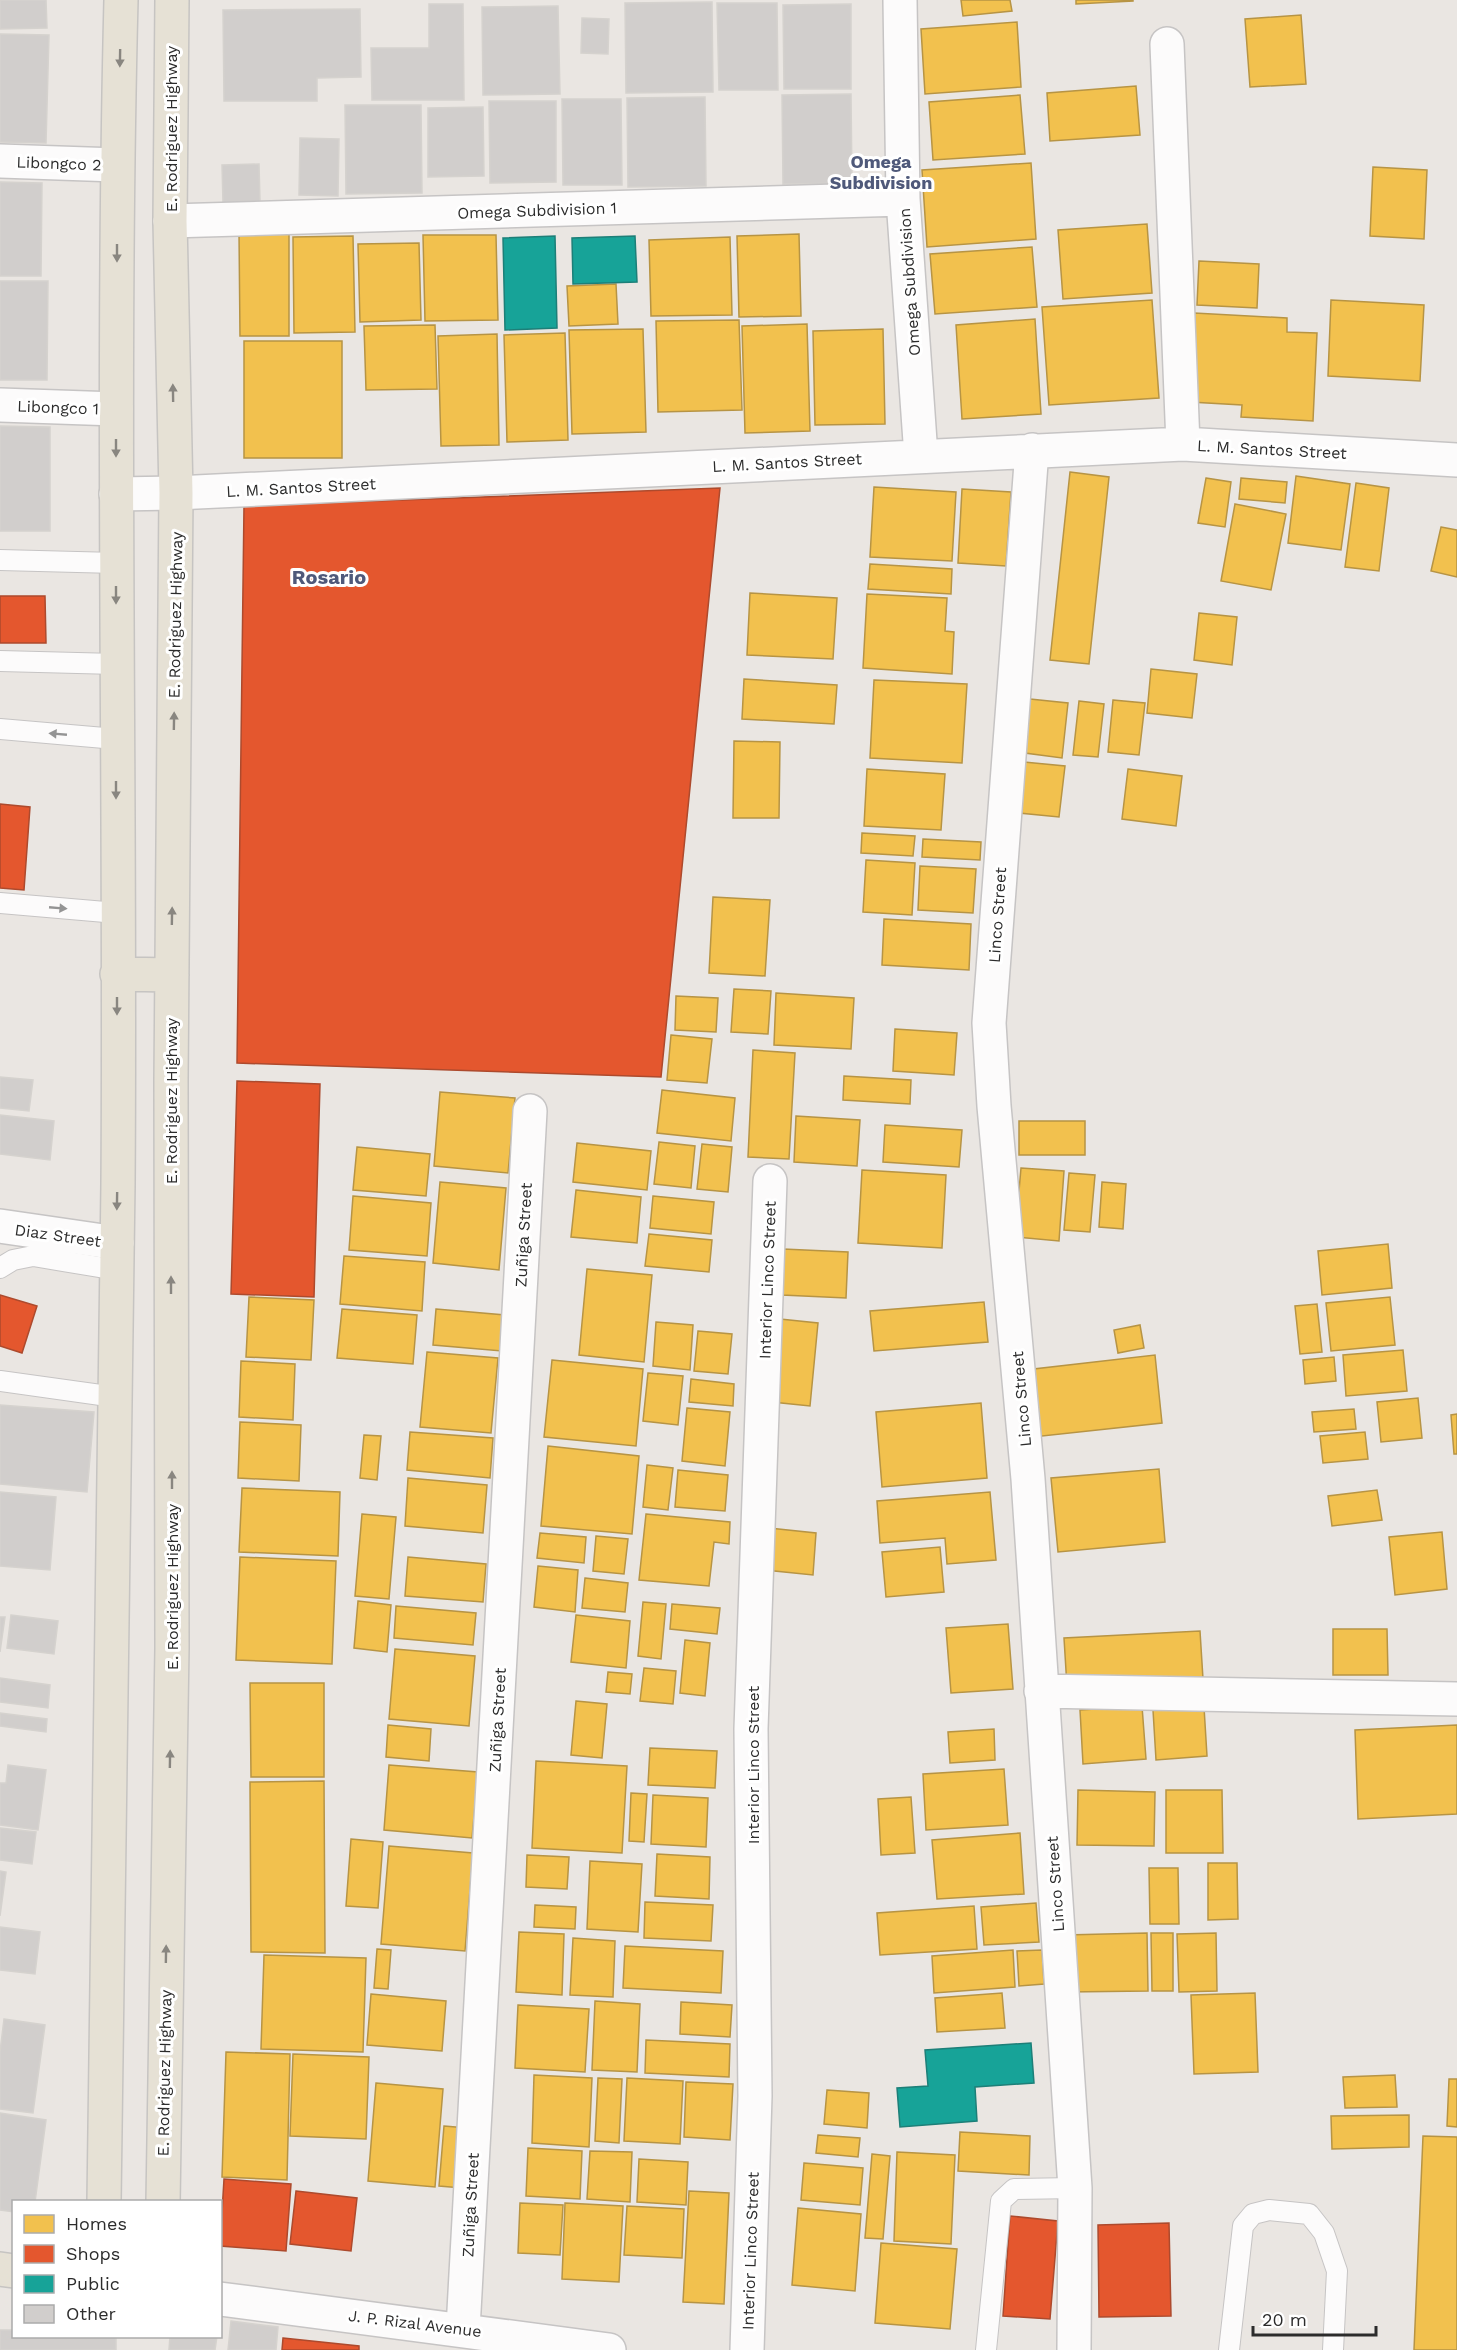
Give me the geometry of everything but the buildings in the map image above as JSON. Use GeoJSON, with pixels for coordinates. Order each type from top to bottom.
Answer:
{"type":"FeatureCollection","features":[{"type":"Feature","properties":{"kind":"main road"},"geometry":{"type":"LineString","coordinates":[[104,2200],[117,1256],[116,409],[117,165],[122,0]]}},
{"type":"Feature","properties":{"kind":"main road","name":"E. Rodriguez Highway"},"geometry":{"type":"LineString","coordinates":[[163,2200],[172,1648],[172,975],[176,493],[170,221],[172,0]]}},
{"type":"Feature","properties":{"kind":"main road"},"geometry":{"type":"LineString","coordinates":[[117,974],[172,975]]}},
{"type":"Feature","properties":{"kind":"street"},"geometry":{"type":"LineString","coordinates":[[172,0],[185,0]]}},
{"type":"Feature","properties":{"kind":"street","name":"Omega Subdivision"},"geometry":{"type":"LineString","coordinates":[[900,0],[903,199],[921,456]]}},
{"type":"Feature","properties":{"kind":"street"},"geometry":{"type":"LineString","coordinates":[[1167,44],[1183,444]]}},
{"type":"Feature","properties":{"kind":"street","name":"Libongco 2"},"geometry":{"type":"LineString","coordinates":[[0,161],[117,165]]}},
{"type":"Feature","properties":{"kind":"street","name":"Omega Subdivision 1"},"geometry":{"type":"LineString","coordinates":[[170,221],[903,199]]}},
{"type":"Feature","properties":{"kind":"street","name":"Libongco 1"},"geometry":{"type":"LineString","coordinates":[[0,405],[116,409]]}},
{"type":"Feature","properties":{"kind":"street","name":"L. M. Santos Street"},"geometry":{"type":"LineString","coordinates":[[116,494],[176,493],[1183,444],[1457,460]]}},
{"type":"Feature","properties":{"kind":"street","name":"Linco Street"},"geometry":{"type":"LineString","coordinates":[[1032,450],[989,1023],[994,1106],[1028,1479],[1075,2188],[1074,2350]]}},
{"type":"Feature","properties":{"kind":"street","name":"Zuñiga Street"},"geometry":{"type":"LineString","coordinates":[[463,2340],[530,1111]]}},
{"type":"Feature","properties":{"kind":"street","name":"Interior Linco Street"},"geometry":{"type":"LineString","coordinates":[[747,2350],[755,2096],[751,1729],[770,1181]]}},
{"type":"Feature","properties":{"kind":"street","name":"Diaz Street"},"geometry":{"type":"LineString","coordinates":[[0,1226],[117,1256]]}},
{"type":"Feature","properties":{"kind":"street"},"geometry":{"type":"LineString","coordinates":[[1041,1691],[1457,1699]]}},
{"type":"Feature","properties":{"kind":"street","name":"J. P. Rizal Avenue"},"geometry":{"type":"LineString","coordinates":[[222,2299],[463,2340],[609,2350]]}},
{"type":"Feature","properties":{"kind":"lane"},"geometry":{"type":"LineString","coordinates":[[0,560],[116,563]]}},
{"type":"Feature","properties":{"kind":"lane"},"geometry":{"type":"LineString","coordinates":[[0,662],[116,664]]}},
{"type":"Feature","properties":{"kind":"lane"},"geometry":{"type":"LineString","coordinates":[[0,729],[116,739]]}},
{"type":"Feature","properties":{"kind":"lane"},"geometry":{"type":"LineString","coordinates":[[0,903],[117,913]]}},
{"type":"Feature","properties":{"kind":"lane"},"geometry":{"type":"LineString","coordinates":[[0,1268],[13,1260],[33,1256],[117,1256]]}},
{"type":"Feature","properties":{"kind":"lane"},"geometry":{"type":"LineString","coordinates":[[0,1381],[115,1397]]}},
{"type":"Feature","properties":{"kind":"lane"},"geometry":{"type":"LineString","coordinates":[[986,2350],[1001,2201],[1014,2189],[1075,2188]]}},
{"type":"Feature","properties":{"kind":"lane"},"geometry":{"type":"LineString","coordinates":[[1229,2350],[1244,2226],[1253,2214],[1269,2210],[1309,2214],[1324,2233],[1337,2271],[1334,2350]]}},
{"type":"Feature","properties":{"kind":"district","name":"Omega Subdivision"},"geometry":{"type":"Point","coordinates":[881,172]}},
{"type":"Feature","properties":{"kind":"district","name":"Rosario"},"geometry":{"type":"Point","coordinates":[329,577]}}]}
